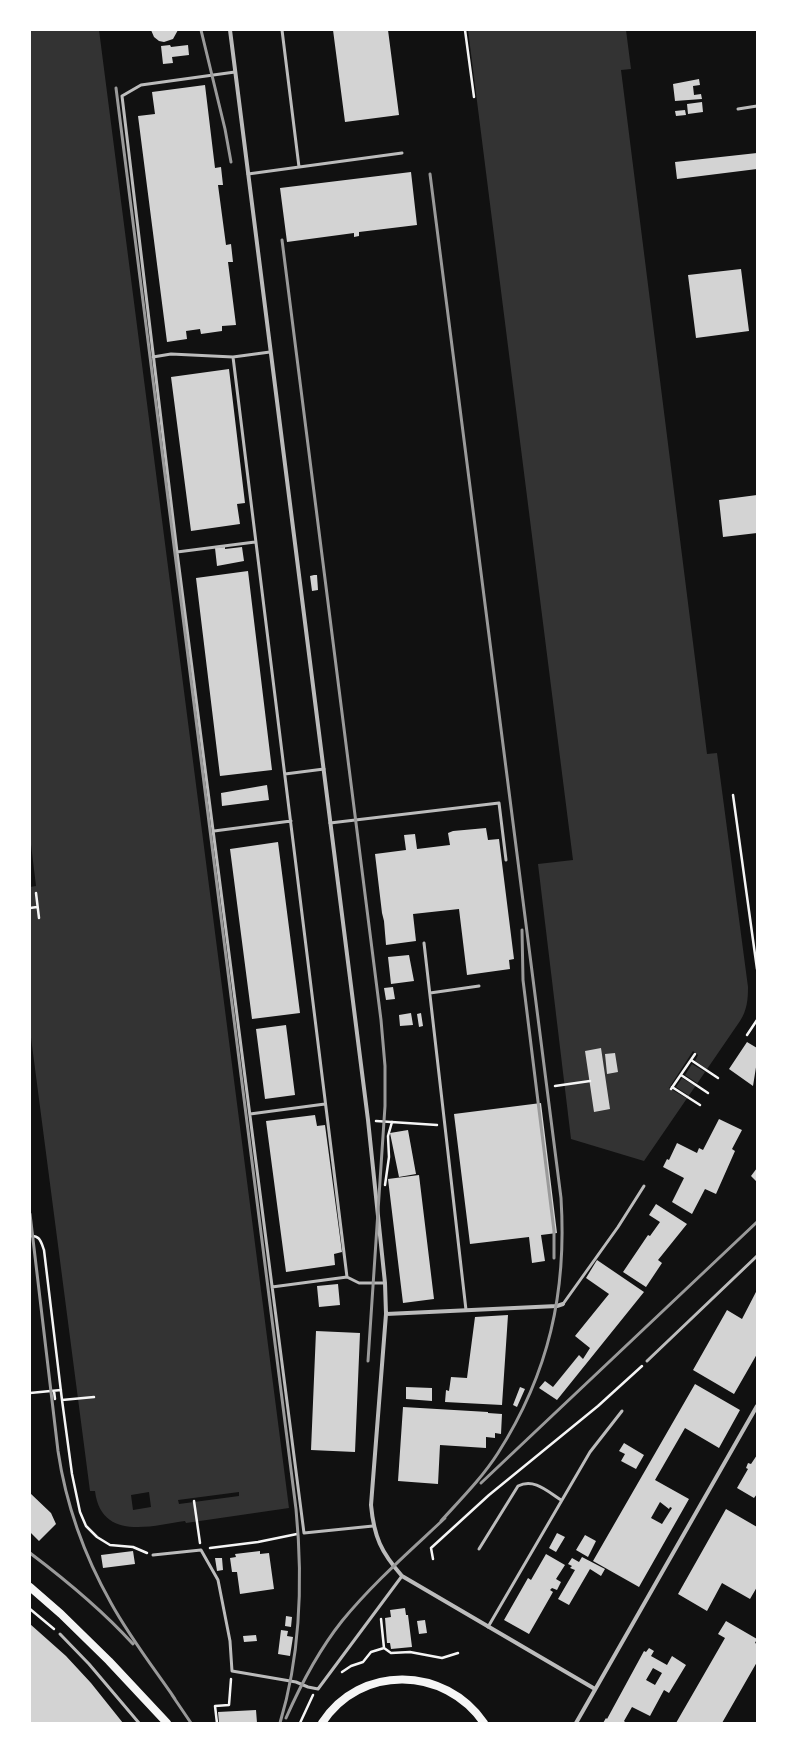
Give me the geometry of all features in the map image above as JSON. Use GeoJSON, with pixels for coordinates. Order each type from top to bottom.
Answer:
{"type":"FeatureCollection","features":[{"type":"Feature","properties":{"kind":"main road"},"geometry":{"type":"LineString","coordinates":[[30,1587],[61,1614],[104,1656],[167,1723]]}},
{"type":"Feature","properties":{"kind":"main road"},"geometry":{"type":"LineString","coordinates":[[322,1723],[338,1704],[354,1692],[371,1685],[392,1680],[411,1679],[441,1686],[456,1695],[470,1706],[484,1723]]}},
{"type":"Feature","properties":{"kind":"street"},"geometry":{"type":"LineString","coordinates":[[230,30],[368,1120],[385,1283],[386,1314],[371,1505],[373,1526],[384,1554],[402,1576],[595,1689]]}},
{"type":"Feature","properties":{"kind":"street"},"geometry":{"type":"LineString","coordinates":[[386,1314],[557,1306],[563,1304]]}},
{"type":"Feature","properties":{"kind":"street"},"geometry":{"type":"LineString","coordinates":[[576,1723],[757,1406]]}},
{"type":"Feature","properties":{"kind":"lane"},"geometry":{"type":"LineString","coordinates":[[282,30],[299,167]]}},
{"type":"Feature","properties":{"kind":"lane"},"geometry":{"type":"LineString","coordinates":[[235,72],[141,85],[122,96],[177,552],[304,1533],[373,1526]]}},
{"type":"Feature","properties":{"kind":"lane"},"geometry":{"type":"LineString","coordinates":[[738,109],[757,106]]}},
{"type":"Feature","properties":{"kind":"lane"},"geometry":{"type":"LineString","coordinates":[[248,174],[402,152]]}},
{"type":"Feature","properties":{"kind":"lane"},"geometry":{"type":"LineString","coordinates":[[153,357],[172,354],[233,357],[270,352]]}},
{"type":"Feature","properties":{"kind":"lane"},"geometry":{"type":"LineString","coordinates":[[233,357],[255,542],[286,774],[347,1277]]}},
{"type":"Feature","properties":{"kind":"lane"},"geometry":{"type":"LineString","coordinates":[[177,552],[255,542]]}},
{"type":"Feature","properties":{"kind":"lane"},"geometry":{"type":"LineString","coordinates":[[286,774],[324,769]]}},
{"type":"Feature","properties":{"kind":"lane"},"geometry":{"type":"LineString","coordinates":[[330,823],[500,803],[506,860]]}},
{"type":"Feature","properties":{"kind":"lane"},"geometry":{"type":"LineString","coordinates":[[214,832],[291,821]]}},
{"type":"Feature","properties":{"kind":"lane"},"geometry":{"type":"LineString","coordinates":[[424,943],[466,1310]]}},
{"type":"Feature","properties":{"kind":"lane"},"geometry":{"type":"LineString","coordinates":[[430,993],[479,986]]}},
{"type":"Feature","properties":{"kind":"lane"},"geometry":{"type":"LineString","coordinates":[[250,1114],[325,1104]]}},
{"type":"Feature","properties":{"kind":"lane"},"geometry":{"type":"LineString","coordinates":[[563,1304],[618,1227],[644,1186]]}},
{"type":"Feature","properties":{"kind":"lane"},"geometry":{"type":"LineString","coordinates":[[647,1361],[757,1256]]}},
{"type":"Feature","properties":{"kind":"lane"},"geometry":{"type":"LineString","coordinates":[[272,1287],[347,1277],[359,1283],[385,1283]]}},
{"type":"Feature","properties":{"kind":"lane"},"geometry":{"type":"LineString","coordinates":[[488,1627],[590,1452],[622,1411]]}},
{"type":"Feature","properties":{"kind":"lane"},"geometry":{"type":"LineString","coordinates":[[479,1549],[518,1486],[532,1483],[561,1500]]}},
{"type":"Feature","properties":{"kind":"lane"},"geometry":{"type":"LineString","coordinates":[[153,1555],[201,1550],[218,1580],[230,1641],[232,1671],[296,1682],[318,1689],[402,1576]]}},
{"type":"Feature","properties":{"kind":"lane"},"geometry":{"type":"LineString","coordinates":[[60,1634],[89,1664],[139,1723]]}},
{"type":"Feature","properties":{"kind":"path"},"geometry":{"type":"LineString","coordinates":[[465,30],[474,97]]}},
{"type":"Feature","properties":{"kind":"path"},"geometry":{"type":"LineString","coordinates":[[733,795],[757,969]]}},
{"type":"Feature","properties":{"kind":"path"},"geometry":{"type":"LineString","coordinates":[[36,893],[39,918]]}},
{"type":"Feature","properties":{"kind":"path"},"geometry":{"type":"LineString","coordinates":[[30,908],[37,907]]}},
{"type":"Feature","properties":{"kind":"path"},"geometry":{"type":"LineString","coordinates":[[747,1035],[757,1020]]}},
{"type":"Feature","properties":{"kind":"path"},"geometry":{"type":"LineString","coordinates":[[695,1054],[672,1088],[700,1105]]}},
{"type":"Feature","properties":{"kind":"path"},"geometry":{"type":"LineString","coordinates":[[691,1060],[718,1078]]}},
{"type":"Feature","properties":{"kind":"path"},"geometry":{"type":"LineString","coordinates":[[681,1075],[708,1092]]}},
{"type":"Feature","properties":{"kind":"path"},"geometry":{"type":"LineString","coordinates":[[554,1086],[590,1081]]}},
{"type":"Feature","properties":{"kind":"path"},"geometry":{"type":"LineString","coordinates":[[368,1120],[445,1125]]}},
{"type":"Feature","properties":{"kind":"path"},"geometry":{"type":"LineString","coordinates":[[385,1187],[389,1158],[388,1136],[392,1122]]}},
{"type":"Feature","properties":{"kind":"path"},"geometry":{"type":"LineString","coordinates":[[30,1236],[35,1235],[42,1244],[44,1250],[72,1474],[80,1512],[86,1526],[97,1537],[110,1545],[133,1547],[153,1555]]}},
{"type":"Feature","properties":{"kind":"path"},"geometry":{"type":"LineString","coordinates":[[433,1559],[431,1548],[489,1495],[598,1406],[647,1361]]}},
{"type":"Feature","properties":{"kind":"path"},"geometry":{"type":"LineString","coordinates":[[30,1394],[61,1390]]}},
{"type":"Feature","properties":{"kind":"path"},"geometry":{"type":"LineString","coordinates":[[54,1391],[55,1399]]}},
{"type":"Feature","properties":{"kind":"path"},"geometry":{"type":"LineString","coordinates":[[62,1400],[94,1397]]}},
{"type":"Feature","properties":{"kind":"path"},"geometry":{"type":"LineString","coordinates":[[194,1501],[201,1550],[258,1542],[304,1533]]}},
{"type":"Feature","properties":{"kind":"path"},"geometry":{"type":"LineString","coordinates":[[379,1606],[384,1648],[391,1653],[410,1652],[442,1658],[458,1653]]}},
{"type":"Feature","properties":{"kind":"path"},"geometry":{"type":"LineString","coordinates":[[30,1609],[60,1634]]}},
{"type":"Feature","properties":{"kind":"path"},"geometry":{"type":"LineString","coordinates":[[363,1662],[371,1652],[384,1648]]}},
{"type":"Feature","properties":{"kind":"path"},"geometry":{"type":"LineString","coordinates":[[216,1723],[215,1706],[229,1705],[232,1671]]}},
{"type":"Feature","properties":{"kind":"path"},"geometry":{"type":"LineString","coordinates":[[300,1723],[318,1689]]}},
{"type":"Feature","properties":{"kind":"shaded area"},"geometry":{"type":"Polygon","coordinates":[[[30,30],[99,30],[289,1508],[186,1523],[185,1521],[143,1527],[130,1527],[117,1524],[107,1517],[99,1507],[95,1491],[90,1491],[30,1030],[30,887],[36,886],[30,836],[30,30]]]}},
{"type":"Feature","properties":{"kind":"shaded area"},"geometry":{"type":"Polygon","coordinates":[[[468,30],[626,30],[631,69],[621,70],[707,754],[717,753],[748,987],[747,1005],[740,1021],[644,1161],[571,1139],[538,864],[573,860],[468,30]]]}},
{"type":"Feature","properties":{"kind":"pier"},"geometry":{"type":"Polygon","coordinates":[[[693,1051],[698,1055],[695,1061],[707,1069],[705,1072],[692,1064],[685,1075],[697,1083],[695,1086],[682,1078],[676,1087],[688,1095],[686,1098],[669,1088],[693,1051]]]}},
{"type":"Feature","properties":{"kind":"pier"},"geometry":{"type":"Polygon","coordinates":[[[149,1492],[151,1507],[133,1510],[131,1495],[149,1492]]]}},
{"type":"Feature","properties":{"kind":"pier"},"geometry":{"type":"Polygon","coordinates":[[[239,1492],[239,1496],[179,1504],[178,1500],[239,1492]]]}},
{"type":"Feature","properties":{"kind":"building"},"geometry":{"type":"Polygon","coordinates":[[[151,30],[178,30],[173,39],[164,42],[159,41],[154,37],[151,30]]]}},
{"type":"Feature","properties":{"kind":"building"},"geometry":{"type":"Polygon","coordinates":[[[333,30],[388,30],[399,115],[345,122],[333,30]]]}},
{"type":"Feature","properties":{"kind":"building"},"geometry":{"type":"Polygon","coordinates":[[[170,45],[171,47],[188,45],[189,55],[172,57],[173,63],[163,64],[161,46],[170,45]]]}},
{"type":"Feature","properties":{"kind":"building"},"geometry":{"type":"Polygon","coordinates":[[[699,79],[700,85],[693,86],[694,95],[701,94],[702,99],[675,101],[673,84],[699,79]]]}},
{"type":"Feature","properties":{"kind":"building"},"geometry":{"type":"Polygon","coordinates":[[[205,85],[215,168],[221,167],[223,185],[218,185],[226,245],[231,244],[233,262],[228,262],[236,325],[222,326],[222,331],[201,334],[200,329],[186,331],[187,339],[167,342],[138,116],[155,114],[152,92],[205,85]]]}},
{"type":"Feature","properties":{"kind":"building"},"geometry":{"type":"Polygon","coordinates":[[[702,102],[703,112],[688,114],[687,104],[702,102]]]}},
{"type":"Feature","properties":{"kind":"building"},"geometry":{"type":"Polygon","coordinates":[[[685,110],[686,115],[676,116],[675,111],[685,110]]]}},
{"type":"Feature","properties":{"kind":"building"},"geometry":{"type":"Polygon","coordinates":[[[757,153],[757,169],[677,179],[675,162],[757,153]]]}},
{"type":"Feature","properties":{"kind":"building"},"geometry":{"type":"Polygon","coordinates":[[[411,172],[417,225],[359,232],[359,236],[354,237],[354,233],[287,242],[280,188],[411,172]]]}},
{"type":"Feature","properties":{"kind":"building"},"geometry":{"type":"Polygon","coordinates":[[[741,269],[749,331],[696,338],[688,275],[741,269]]]}},
{"type":"Feature","properties":{"kind":"building"},"geometry":{"type":"Polygon","coordinates":[[[229,369],[245,503],[237,504],[240,524],[191,531],[171,377],[229,369]]]}},
{"type":"Feature","properties":{"kind":"building"},"geometry":{"type":"Polygon","coordinates":[[[757,495],[757,533],[723,537],[719,500],[757,495]]]}},
{"type":"Feature","properties":{"kind":"building"},"geometry":{"type":"Polygon","coordinates":[[[225,547],[225,549],[242,547],[244,561],[217,566],[215,548],[225,547]]]}},
{"type":"Feature","properties":{"kind":"building"},"geometry":{"type":"Polygon","coordinates":[[[248,571],[272,770],[220,776],[196,578],[248,571]]]}},
{"type":"Feature","properties":{"kind":"building"},"geometry":{"type":"Polygon","coordinates":[[[317,575],[318,590],[312,591],[310,576],[317,575]]]}},
{"type":"Feature","properties":{"kind":"building"},"geometry":{"type":"Polygon","coordinates":[[[267,785],[269,800],[222,806],[221,793],[267,785]]]}},
{"type":"Feature","properties":{"kind":"building"},"geometry":{"type":"Polygon","coordinates":[[[486,828],[488,840],[499,839],[514,959],[509,960],[510,969],[467,975],[459,909],[413,914],[416,941],[386,945],[375,854],[406,850],[404,835],[415,834],[417,849],[450,845],[448,833],[453,831],[486,828]]]}},
{"type":"Feature","properties":{"kind":"building"},"geometry":{"type":"Polygon","coordinates":[[[278,842],[300,1013],[252,1019],[230,849],[278,842]]]}},
{"type":"Feature","properties":{"kind":"building"},"geometry":{"type":"Polygon","coordinates":[[[409,955],[414,981],[391,984],[388,957],[409,955]]]}},
{"type":"Feature","properties":{"kind":"building"},"geometry":{"type":"Polygon","coordinates":[[[393,987],[395,999],[386,1000],[384,988],[393,987]]]}},
{"type":"Feature","properties":{"kind":"building"},"geometry":{"type":"Polygon","coordinates":[[[411,1013],[413,1025],[400,1026],[399,1015],[411,1013]]]}},
{"type":"Feature","properties":{"kind":"building"},"geometry":{"type":"Polygon","coordinates":[[[421,1013],[423,1026],[419,1027],[417,1014],[421,1013]]]}},
{"type":"Feature","properties":{"kind":"building"},"geometry":{"type":"Polygon","coordinates":[[[286,1025],[295,1095],[265,1099],[256,1029],[286,1025]]]}},
{"type":"Feature","properties":{"kind":"building"},"geometry":{"type":"Polygon","coordinates":[[[747,1042],[757,1048],[757,1061],[753,1086],[729,1069],[747,1042]]]}},
{"type":"Feature","properties":{"kind":"building"},"geometry":{"type":"Polygon","coordinates":[[[601,1048],[610,1109],[594,1112],[585,1051],[601,1048]]]}},
{"type":"Feature","properties":{"kind":"building"},"geometry":{"type":"Polygon","coordinates":[[[615,1053],[618,1072],[607,1074],[605,1054],[615,1053]]]}},
{"type":"Feature","properties":{"kind":"building"},"geometry":{"type":"Polygon","coordinates":[[[541,1103],[557,1233],[541,1235],[545,1261],[532,1263],[529,1237],[470,1244],[454,1114],[541,1103]]]}},
{"type":"Feature","properties":{"kind":"building"},"geometry":{"type":"Polygon","coordinates":[[[315,1115],[317,1126],[325,1125],[342,1252],[334,1254],[335,1265],[286,1272],[266,1121],[315,1115]]]}},
{"type":"Feature","properties":{"kind":"building"},"geometry":{"type":"Polygon","coordinates":[[[719,1119],[742,1130],[732,1149],[735,1151],[716,1194],[705,1189],[692,1214],[672,1202],[684,1178],[663,1167],[667,1159],[669,1160],[677,1143],[697,1153],[699,1148],[703,1150],[719,1119]]]}},
{"type":"Feature","properties":{"kind":"building"},"geometry":{"type":"Polygon","coordinates":[[[408,1130],[416,1174],[399,1177],[390,1133],[408,1130]]]}},
{"type":"Feature","properties":{"kind":"building"},"geometry":{"type":"Polygon","coordinates":[[[757,1168],[757,1182],[751,1176],[757,1168]]]}},
{"type":"Feature","properties":{"kind":"building"},"geometry":{"type":"Polygon","coordinates":[[[419,1175],[434,1299],[403,1303],[388,1179],[419,1175]]]}},
{"type":"Feature","properties":{"kind":"building"},"geometry":{"type":"Polygon","coordinates":[[[656,1204],[687,1224],[658,1260],[662,1263],[646,1287],[623,1272],[648,1235],[650,1236],[660,1222],[649,1215],[656,1204]]]}},
{"type":"Feature","properties":{"kind":"building"},"geometry":{"type":"Polygon","coordinates":[[[597,1260],[644,1292],[557,1400],[539,1388],[545,1381],[553,1387],[579,1355],[583,1359],[590,1348],[575,1336],[609,1294],[586,1278],[597,1260]]]}},
{"type":"Feature","properties":{"kind":"building"},"geometry":{"type":"Polygon","coordinates":[[[338,1284],[340,1305],[319,1307],[317,1286],[338,1284]]]}},
{"type":"Feature","properties":{"kind":"building"},"geometry":{"type":"Polygon","coordinates":[[[757,1290],[757,1354],[734,1394],[693,1370],[727,1310],[742,1319],[757,1290]]]}},
{"type":"Feature","properties":{"kind":"building"},"geometry":{"type":"Polygon","coordinates":[[[508,1315],[502,1405],[445,1402],[446,1390],[449,1391],[451,1377],[467,1378],[475,1317],[508,1315]]]}},
{"type":"Feature","properties":{"kind":"building"},"geometry":{"type":"Polygon","coordinates":[[[316,1331],[360,1333],[355,1452],[311,1450],[316,1331]]]}},
{"type":"Feature","properties":{"kind":"building"},"geometry":{"type":"Polygon","coordinates":[[[695,1384],[740,1410],[719,1448],[685,1428],[655,1480],[689,1499],[639,1587],[593,1561],[695,1384]],[[660,1502],[651,1518],[662,1524],[672,1508],[670,1507],[669,1509],[660,1502]]]}},
{"type":"Feature","properties":{"kind":"building"},"geometry":{"type":"Polygon","coordinates":[[[406,1387],[432,1388],[432,1401],[406,1399],[406,1387]]]}},
{"type":"Feature","properties":{"kind":"building"},"geometry":{"type":"Polygon","coordinates":[[[520,1387],[525,1389],[517,1407],[513,1405],[520,1387]]]}},
{"type":"Feature","properties":{"kind":"building"},"geometry":{"type":"Polygon","coordinates":[[[403,1407],[502,1414],[501,1434],[495,1433],[495,1438],[486,1437],[486,1448],[440,1445],[438,1484],[398,1481],[403,1407]]]}},
{"type":"Feature","properties":{"kind":"building"},"geometry":{"type":"Polygon","coordinates":[[[624,1443],[644,1455],[636,1469],[621,1461],[625,1454],[619,1451],[624,1443]]]}},
{"type":"Feature","properties":{"kind":"building"},"geometry":{"type":"Polygon","coordinates":[[[757,1455],[757,1494],[754,1498],[737,1488],[748,1469],[746,1468],[748,1463],[751,1464],[757,1455]]]}},
{"type":"Feature","properties":{"kind":"building"},"geometry":{"type":"Polygon","coordinates":[[[30,1493],[51,1513],[56,1524],[39,1541],[30,1532],[30,1493]]]}},
{"type":"Feature","properties":{"kind":"building"},"geometry":{"type":"Polygon","coordinates":[[[726,1509],[757,1527],[757,1587],[750,1599],[722,1583],[707,1611],[678,1594],[726,1509]]]}},
{"type":"Feature","properties":{"kind":"building"},"geometry":{"type":"Polygon","coordinates":[[[557,1533],[565,1537],[556,1552],[549,1548],[557,1533]]]}},
{"type":"Feature","properties":{"kind":"building"},"geometry":{"type":"Polygon","coordinates":[[[585,1535],[596,1541],[588,1557],[576,1550],[585,1535]]]}},
{"type":"Feature","properties":{"kind":"building"},"geometry":{"type":"Polygon","coordinates":[[[133,1551],[135,1564],[103,1568],[101,1555],[133,1551]]]}},
{"type":"Feature","properties":{"kind":"building"},"geometry":{"type":"Polygon","coordinates":[[[260,1551],[260,1554],[269,1553],[274,1589],[240,1594],[237,1572],[232,1572],[230,1558],[236,1557],[235,1554],[260,1551]]]}},
{"type":"Feature","properties":{"kind":"building"},"geometry":{"type":"Polygon","coordinates":[[[546,1554],[565,1565],[556,1579],[561,1582],[557,1590],[552,1588],[550,1590],[553,1592],[529,1634],[504,1620],[528,1578],[531,1580],[546,1554]]]}},
{"type":"Feature","properties":{"kind":"building"},"geometry":{"type":"Polygon","coordinates":[[[582,1557],[605,1569],[601,1576],[590,1569],[569,1605],[558,1599],[575,1570],[570,1568],[572,1566],[568,1564],[572,1558],[579,1562],[582,1557]]]}},
{"type":"Feature","properties":{"kind":"building"},"geometry":{"type":"Polygon","coordinates":[[[215,1558],[222,1558],[223,1570],[217,1571],[215,1558]]]}},
{"type":"Feature","properties":{"kind":"building"},"geometry":{"type":"Polygon","coordinates":[[[405,1608],[406,1615],[408,1615],[412,1647],[391,1649],[390,1643],[387,1643],[385,1618],[391,1617],[390,1610],[405,1608]]]}},
{"type":"Feature","properties":{"kind":"building"},"geometry":{"type":"Polygon","coordinates":[[[286,1616],[292,1617],[291,1627],[285,1626],[286,1616]]]}},
{"type":"Feature","properties":{"kind":"building"},"geometry":{"type":"Polygon","coordinates":[[[425,1620],[427,1633],[419,1634],[417,1621],[425,1620]]]}},
{"type":"Feature","properties":{"kind":"building"},"geometry":{"type":"Polygon","coordinates":[[[726,1621],[757,1639],[755,1643],[757,1644],[757,1662],[722,1723],[676,1723],[725,1638],[718,1634],[726,1621]]]}},
{"type":"Feature","properties":{"kind":"building"},"geometry":{"type":"Polygon","coordinates":[[[30,1624],[66,1656],[91,1683],[123,1723],[30,1723],[30,1624]]]}},
{"type":"Feature","properties":{"kind":"building"},"geometry":{"type":"Polygon","coordinates":[[[281,1630],[288,1631],[287,1636],[293,1637],[290,1656],[278,1654],[281,1630]]]}},
{"type":"Feature","properties":{"kind":"building"},"geometry":{"type":"Polygon","coordinates":[[[256,1635],[257,1641],[244,1642],[243,1636],[256,1635]]]}},
{"type":"Feature","properties":{"kind":"building"},"geometry":{"type":"Polygon","coordinates":[[[649,1648],[654,1651],[651,1656],[667,1665],[672,1656],[686,1665],[669,1693],[664,1690],[650,1716],[632,1707],[624,1721],[626,1723],[603,1723],[606,1718],[607,1719],[644,1651],[646,1652],[649,1648]],[[653,1668],[646,1680],[655,1685],[662,1673],[653,1668]]]}},
{"type":"Feature","properties":{"kind":"building"},"geometry":{"type":"Polygon","coordinates":[[[256,1710],[257,1723],[219,1723],[218,1712],[256,1710]]]}},
{"type":"Feature","properties":{"kind":"railway"},"geometry":{"type":"LineString","coordinates":[[201,30],[225,129],[231,162]]}},
{"type":"Feature","properties":{"kind":"railway"},"geometry":{"type":"LineString","coordinates":[[116,88],[296,1509],[300,1590],[296,1644],[287,1697],[280,1723]]}},
{"type":"Feature","properties":{"kind":"railway"},"geometry":{"type":"LineString","coordinates":[[430,174],[561,1198],[562,1233],[561,1266],[551,1331],[542,1362],[530,1393],[516,1423],[492,1462],[441,1521]]}},
{"type":"Feature","properties":{"kind":"railway"},"geometry":{"type":"LineString","coordinates":[[282,240],[381,1020],[385,1066],[385,1106],[368,1361]]}},
{"type":"Feature","properties":{"kind":"railway"},"geometry":{"type":"LineString","coordinates":[[522,930],[523,980],[554,1231],[554,1258]]}},
{"type":"Feature","properties":{"kind":"railway"},"geometry":{"type":"LineString","coordinates":[[30,1214],[58,1451],[61,1471],[71,1510],[84,1548],[101,1585],[133,1639],[175,1699]]}},
{"type":"Feature","properties":{"kind":"railway"},"geometry":{"type":"LineString","coordinates":[[481,1483],[757,1222]]}},
{"type":"Feature","properties":{"kind":"railway"},"geometry":{"type":"LineString","coordinates":[[286,1718],[311,1668],[342,1621],[379,1580],[445,1518]]}},
{"type":"Feature","properties":{"kind":"railway"},"geometry":{"type":"LineString","coordinates":[[30,1553],[84,1596],[133,1644]]}},
{"type":"Feature","properties":{"kind":"railway"},"geometry":{"type":"LineString","coordinates":[[172,1695],[191,1723]]}}]}
